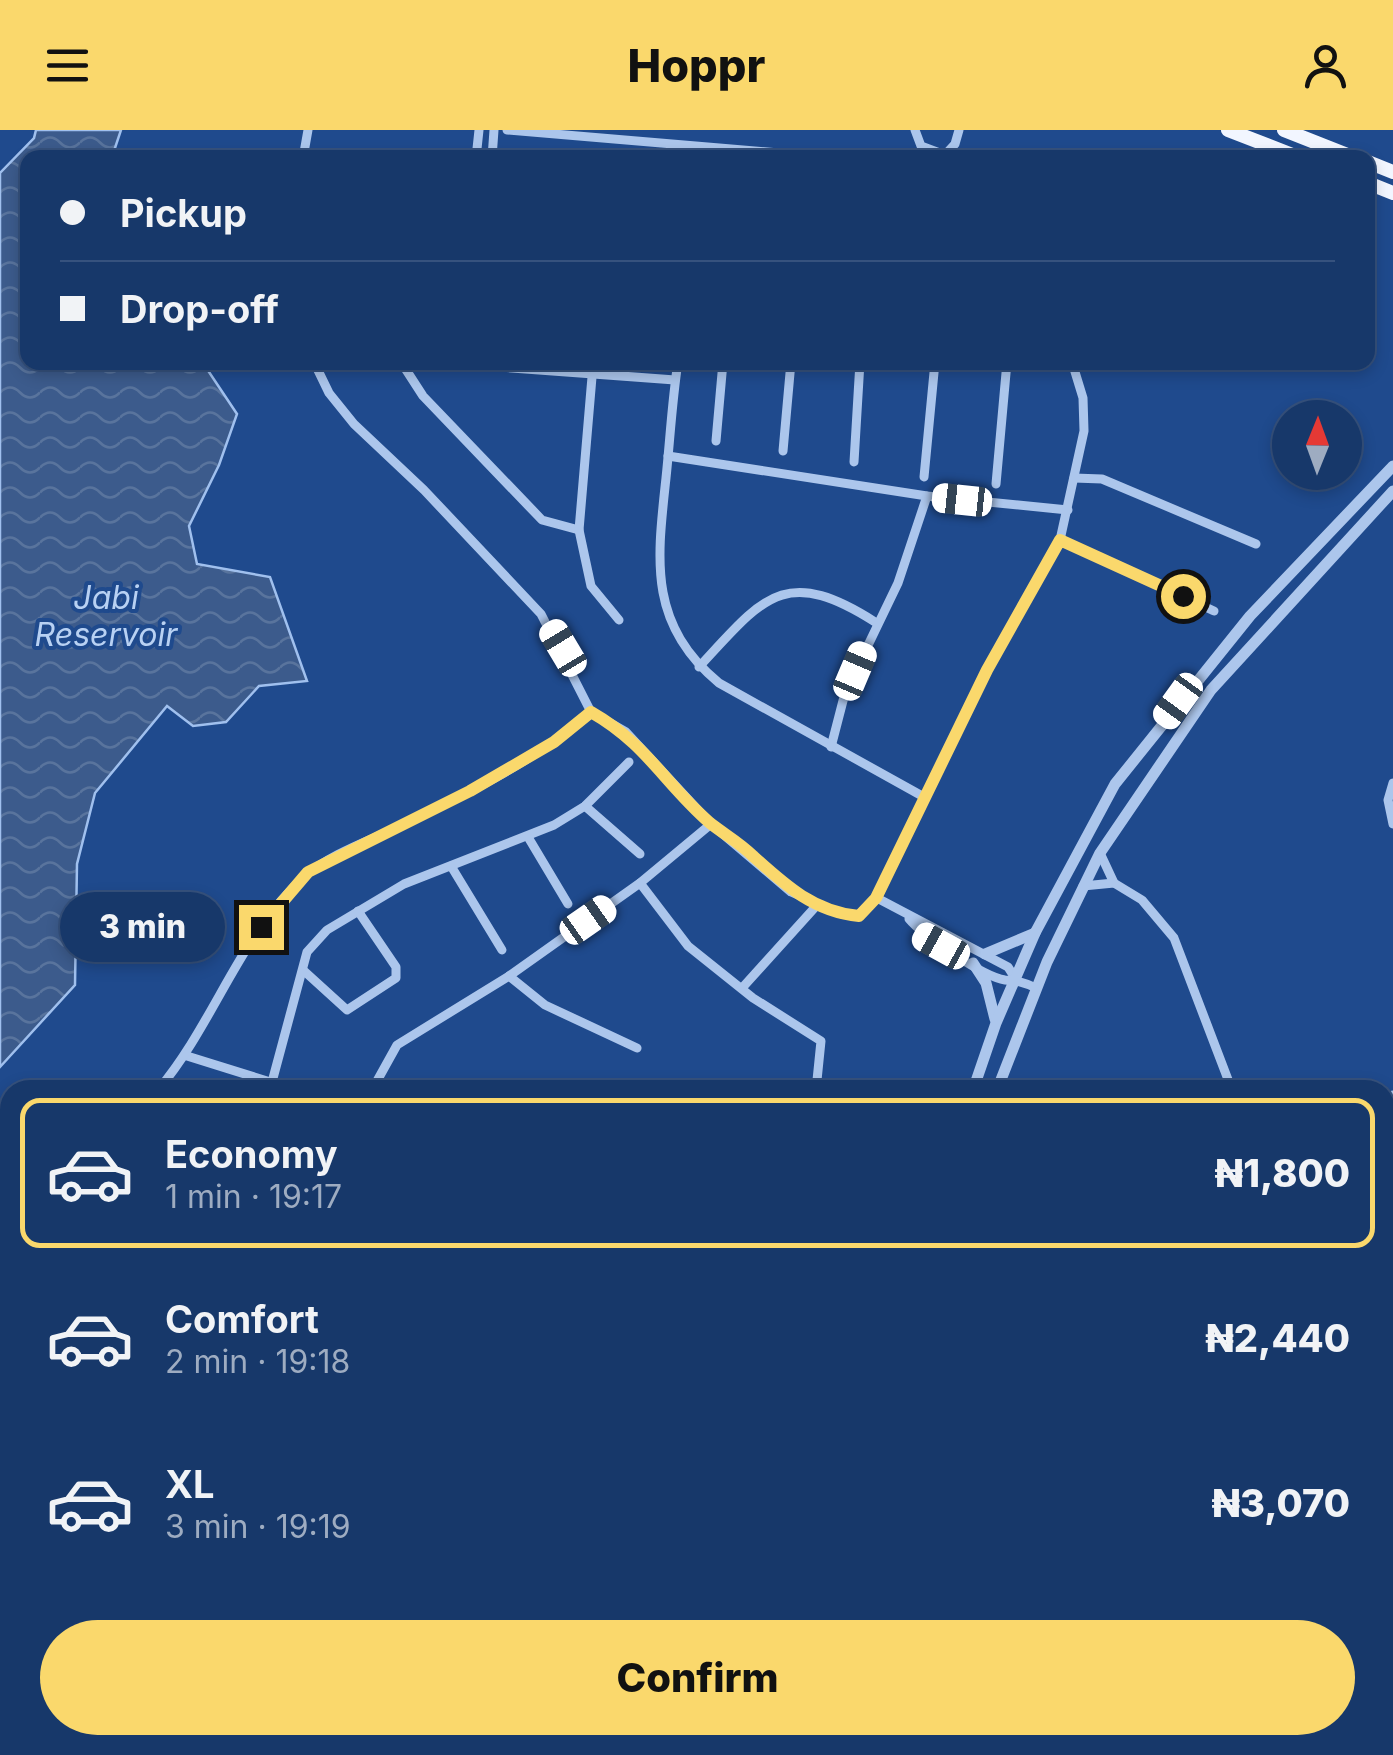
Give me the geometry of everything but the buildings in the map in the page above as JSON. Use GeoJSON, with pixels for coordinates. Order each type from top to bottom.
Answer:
{"type":"FeatureCollection","features":[{"type":"Feature","properties":{"kind":"main road"},"geometry":{"type":"LineString","coordinates":[[1228,130],[1278,150]]}},
{"type":"Feature","properties":{"kind":"main road"},"geometry":{"type":"LineString","coordinates":[[1284,130],[1335,150]]}},
{"type":"Feature","properties":{"kind":"street"},"geometry":{"type":"LineString","coordinates":[[508,130],[683,150]]}},
{"type":"Feature","properties":{"kind":"street"},"geometry":{"type":"LineString","coordinates":[[914,130],[921,146],[930,150]]}},
{"type":"Feature","properties":{"kind":"street"},"geometry":{"type":"LineString","coordinates":[[318,370],[329,393],[354,424],[424,490],[541,614],[563,648],[591,712],[626,732],[711,824],[730,836],[791,892],[841,914],[859,916],[876,898],[924,797],[1060,540],[1084,432],[1082,398],[1074,370]]}},
{"type":"Feature","properties":{"kind":"street"},"geometry":{"type":"LineString","coordinates":[[406,370],[423,396],[542,520],[579,530]]}},
{"type":"Feature","properties":{"kind":"street"},"geometry":{"type":"LineString","coordinates":[[512,370],[592,378],[675,380]]}},
{"type":"Feature","properties":{"kind":"street"},"geometry":{"type":"LineString","coordinates":[[677,370],[659,584],[676,631],[699,666],[719,683],[924,797]]}},
{"type":"Feature","properties":{"kind":"street"},"geometry":{"type":"LineString","coordinates":[[716,441],[722,370]]}},
{"type":"Feature","properties":{"kind":"street"},"geometry":{"type":"LineString","coordinates":[[783,451],[789,370]]}},
{"type":"Feature","properties":{"kind":"street"},"geometry":{"type":"LineString","coordinates":[[854,462],[860,370]]}},
{"type":"Feature","properties":{"kind":"street"},"geometry":{"type":"LineString","coordinates":[[924,477],[934,370]]}},
{"type":"Feature","properties":{"kind":"street"},"geometry":{"type":"LineString","coordinates":[[996,484],[1007,370]]}},
{"type":"Feature","properties":{"kind":"street"},"geometry":{"type":"LineString","coordinates":[[592,378],[579,530],[591,586],[619,620]]}},
{"type":"Feature","properties":{"kind":"street"},"geometry":{"type":"LineString","coordinates":[[668,456],[927,496],[1068,510]]}},
{"type":"Feature","properties":{"kind":"street"},"geometry":{"type":"LineString","coordinates":[[976,1080],[1035,933],[1115,784],[1250,616],[1393,466]]}},
{"type":"Feature","properties":{"kind":"street"},"geometry":{"type":"LineString","coordinates":[[1074,478],[1102,480],[1256,544]]}},
{"type":"Feature","properties":{"kind":"street"},"geometry":{"type":"LineString","coordinates":[[1001,1080],[1036,988],[1100,853],[1211,690],[1393,491]]}},
{"type":"Feature","properties":{"kind":"street"},"geometry":{"type":"LineString","coordinates":[[831,746],[845,694],[875,622],[898,583],[927,496]]}},
{"type":"Feature","properties":{"kind":"street"},"geometry":{"type":"LineString","coordinates":[[1060,540],[1214,611]]}},
{"type":"Feature","properties":{"kind":"street"},"geometry":{"type":"LineString","coordinates":[[699,666],[751,611],[788,593],[837,597],[875,622]]}},
{"type":"Feature","properties":{"kind":"street"},"geometry":{"type":"LineString","coordinates":[[167,1080],[187,1056],[245,950],[278,904],[308,872],[464,794],[554,742],[591,712]]}},
{"type":"Feature","properties":{"kind":"street"},"geometry":{"type":"LineString","coordinates":[[273,1080],[314,942],[404,884],[528,837],[586,806],[629,762]]}},
{"type":"Feature","properties":{"kind":"street"},"geometry":{"type":"LineString","coordinates":[[1393,783],[1388,795],[1393,824]]}},
{"type":"Feature","properties":{"kind":"street"},"geometry":{"type":"LineString","coordinates":[[586,806],[640,854]]}},
{"type":"Feature","properties":{"kind":"street"},"geometry":{"type":"LineString","coordinates":[[378,1080],[397,1045],[509,976],[640,884],[711,824]]}},
{"type":"Feature","properties":{"kind":"street"},"geometry":{"type":"LineString","coordinates":[[528,837],[568,904]]}},
{"type":"Feature","properties":{"kind":"street"},"geometry":{"type":"LineString","coordinates":[[1100,853],[1114,883],[1142,900],[1174,938],[1228,1080]]}},
{"type":"Feature","properties":{"kind":"street"},"geometry":{"type":"LineString","coordinates":[[452,866],[502,950]]}},
{"type":"Feature","properties":{"kind":"street"},"geometry":{"type":"LineString","coordinates":[[1083,886],[1114,883]]}},
{"type":"Feature","properties":{"kind":"street"},"geometry":{"type":"LineString","coordinates":[[640,884],[688,946],[822,1041],[817,1080]]}},
{"type":"Feature","properties":{"kind":"street"},"geometry":{"type":"LineString","coordinates":[[876,898],[1008,966],[1015,978],[1036,988]]}},
{"type":"Feature","properties":{"kind":"street"},"geometry":{"type":"LineString","coordinates":[[744,988],[818,904]]}},
{"type":"Feature","properties":{"kind":"street"},"geometry":{"type":"LineString","coordinates":[[303,970],[346,1010],[396,978],[396,968],[358,911]]}},
{"type":"Feature","properties":{"kind":"street"},"geometry":{"type":"LineString","coordinates":[[907,916],[923,936],[1004,980],[1015,978]]}},
{"type":"Feature","properties":{"kind":"street"},"geometry":{"type":"LineString","coordinates":[[985,954],[1035,933]]}},
{"type":"Feature","properties":{"kind":"street"},"geometry":{"type":"LineString","coordinates":[[973,963],[986,982],[996,1023]]}},
{"type":"Feature","properties":{"kind":"street"},"geometry":{"type":"LineString","coordinates":[[509,976],[545,1005],[637,1048]]}},
{"type":"Feature","properties":{"kind":"street"},"geometry":{"type":"LineString","coordinates":[[187,1056],[265,1080]]}},
{"type":"Feature","properties":{"kind":"water","name":"Jabi Reservoir"},"geometry":{"type":"Polygon","coordinates":[[[36,130],[121,130],[114,150],[22,150],[36,130]]]}},
{"type":"Feature","properties":{"kind":"water","name":"Jabi Reservoir"},"geometry":{"type":"Polygon","coordinates":[[[20,152],[20,370],[208,370],[237,414],[219,465],[189,526],[197,564],[270,577],[307,681],[259,686],[226,722],[193,726],[167,706],[95,793],[77,864],[75,985],[0,1067],[0,173],[20,152]]]}},
{"type":"Feature","properties":{"kind":"route"},"geometry":{"type":"LineString","coordinates":[[261,927],[308,872],[470,791],[554,742],[591,712],[626,732],[711,824],[752,854],[791,892],[841,914],[859,916],[872,906],[987,670],[1060,540],[1183,596]]}}]}
